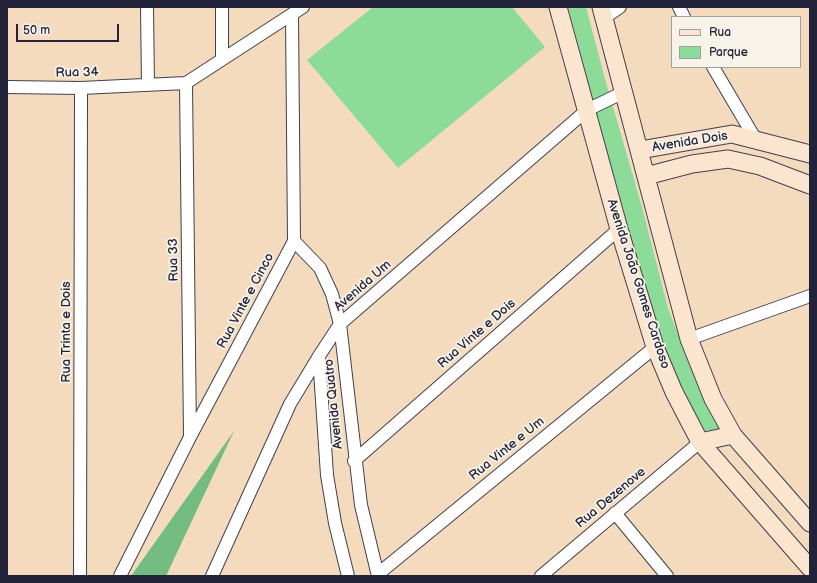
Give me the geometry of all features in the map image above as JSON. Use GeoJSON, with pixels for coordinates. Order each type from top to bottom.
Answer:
{"type":"FeatureCollection","features":[{"type":"Feature","properties":{"kind":"main road","name":"Avenida João Gomes Cardoso"},"geometry":{"type":"LineString","coordinates":[[558,7],[619,229],[655,347],[674,392],[700,442],[810,568]]}},
{"type":"Feature","properties":{"kind":"main road"},"geometry":{"type":"LineString","coordinates":[[602,13],[640,150],[689,339],[713,399],[734,435],[810,523]]}},
{"type":"Feature","properties":{"kind":"main road","name":"Avenida Dois"},"geometry":{"type":"LineString","coordinates":[[640,150],[732,134],[810,154]]}},
{"type":"Feature","properties":{"kind":"main road","name":"Avenida Dois"},"geometry":{"type":"LineString","coordinates":[[646,176],[692,164],[728,159],[760,166],[810,185]]}},
{"type":"Feature","properties":{"kind":"main road"},"geometry":{"type":"LineString","coordinates":[[700,442],[734,435]]}},
{"type":"Feature","properties":{"kind":"street"},"geometry":{"type":"LineString","coordinates":[[147,7],[148,85]]}},
{"type":"Feature","properties":{"kind":"street"},"geometry":{"type":"LineString","coordinates":[[222,7],[222,59]]}},
{"type":"Feature","properties":{"kind":"street"},"geometry":{"type":"LineString","coordinates":[[186,83],[303,7]]}},
{"type":"Feature","properties":{"kind":"street"},"geometry":{"type":"LineString","coordinates":[[602,13],[620,7]]}},
{"type":"Feature","properties":{"kind":"street"},"geometry":{"type":"LineString","coordinates":[[679,7],[684,16]]}},
{"type":"Feature","properties":{"kind":"street","name":"Rua Vinte e Cinco"},"geometry":{"type":"LineString","coordinates":[[120,576],[190,437],[294,241],[292,15]]}},
{"type":"Feature","properties":{"kind":"street"},"geometry":{"type":"LineString","coordinates":[[715,68],[756,140]]}},
{"type":"Feature","properties":{"kind":"street","name":"Rua 34"},"geometry":{"type":"LineString","coordinates":[[7,87],[82,88],[186,83]]}},
{"type":"Feature","properties":{"kind":"street","name":"Rua 33"},"geometry":{"type":"LineString","coordinates":[[186,83],[190,437]]}},
{"type":"Feature","properties":{"kind":"street","name":"Rua Trinta e Dois"},"geometry":{"type":"LineString","coordinates":[[80,576],[82,88]]}},
{"type":"Feature","properties":{"kind":"street","name":"Avenida Um"},"geometry":{"type":"LineString","coordinates":[[212,576],[290,404],[340,324],[587,110],[624,92]]}},
{"type":"Feature","properties":{"kind":"street","name":"Rua Vinte e Dois"},"geometry":{"type":"LineString","coordinates":[[354,460],[619,229]]}},
{"type":"Feature","properties":{"kind":"street","name":"Avenida Quatro"},"geometry":{"type":"LineString","coordinates":[[294,241],[320,268],[332,294],[340,324],[360,506],[378,575]]}},
{"type":"Feature","properties":{"kind":"street"},"geometry":{"type":"LineString","coordinates":[[689,339],[810,296]]}},
{"type":"Feature","properties":{"kind":"street","name":"Rua Vinte e Um"},"geometry":{"type":"LineString","coordinates":[[378,575],[440,522],[655,347]]}},
{"type":"Feature","properties":{"kind":"street","name":"Avenida Quatro"},"geometry":{"type":"LineString","coordinates":[[319,356],[327,475],[335,523],[348,576]]}},
{"type":"Feature","properties":{"kind":"street","name":"Rua Dezenove"},"geometry":{"type":"LineString","coordinates":[[541,576],[700,442]]}},
{"type":"Feature","properties":{"kind":"street"},"geometry":{"type":"LineString","coordinates":[[615,513],[667,576]]}},
{"type":"Feature","properties":{"kind":"green space"},"geometry":{"type":"Polygon","coordinates":[[[373,7],[512,7],[545,47],[398,168],[307,60],[373,7]]]}},
{"type":"Feature","properties":{"kind":"green space"},"geometry":{"type":"Polygon","coordinates":[[[568,7],[586,7],[642,207],[668,308],[690,367],[725,428],[704,431],[672,375],[624,217],[568,7]]]}},
{"type":"Feature","properties":{"kind":"green space"},"geometry":{"type":"Polygon","coordinates":[[[234,431],[166,576],[131,576],[195,486],[234,431]]]}}]}
